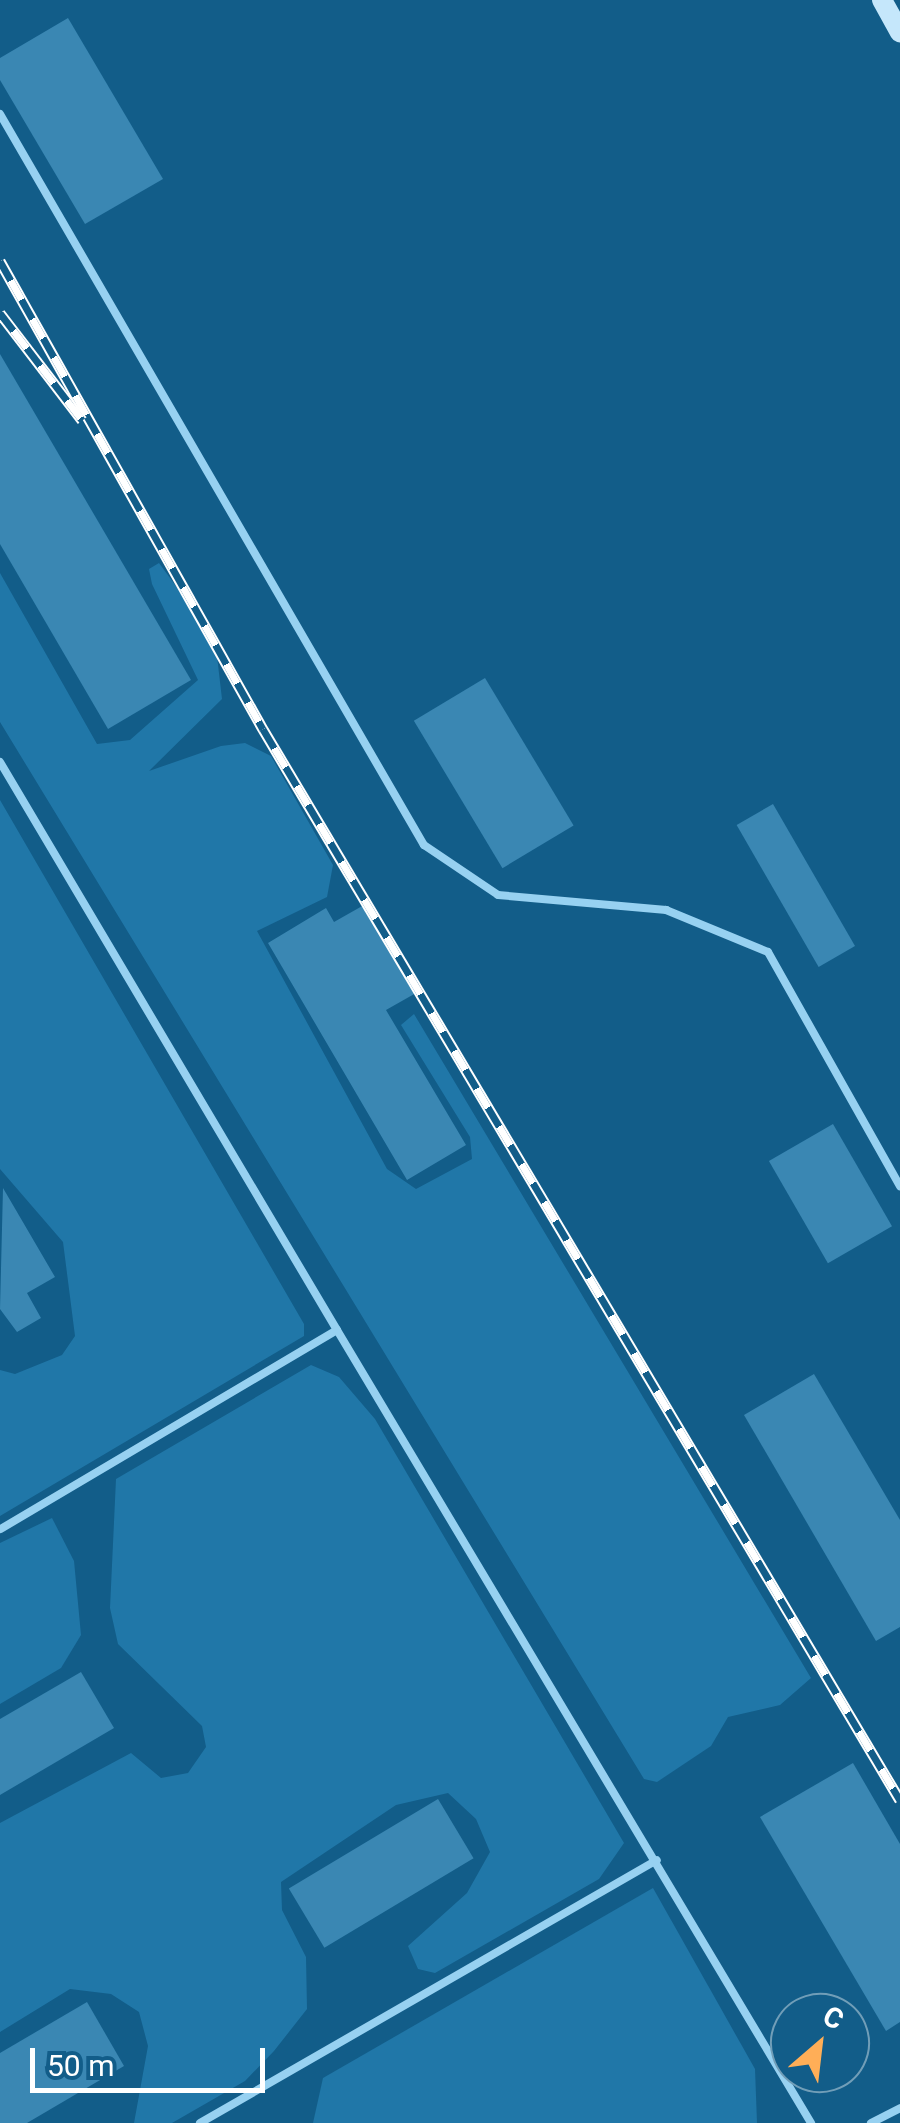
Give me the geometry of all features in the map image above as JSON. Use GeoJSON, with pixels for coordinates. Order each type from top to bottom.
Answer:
{"type":"FeatureCollection","features":[{"type":"Feature","properties":{"kind":"street"},"geometry":{"type":"LineString","coordinates":[[882,0],[900,32]]}},
{"type":"Feature","properties":{"kind":"lane"},"geometry":{"type":"LineString","coordinates":[[0,114],[424,844],[498,896],[666,910],[768,952],[900,1186]]}},
{"type":"Feature","properties":{"kind":"lane"},"geometry":{"type":"LineString","coordinates":[[0,762],[811,2123]]}},
{"type":"Feature","properties":{"kind":"lane"},"geometry":{"type":"LineString","coordinates":[[0,1529],[336,1330]]}},
{"type":"Feature","properties":{"kind":"lane"},"geometry":{"type":"LineString","coordinates":[[200,2123],[657,1860]]}},
{"type":"Feature","properties":{"kind":"lane"},"geometry":{"type":"LineString","coordinates":[[871,2123],[900,2108]]}},
{"type":"Feature","properties":{"kind":"shaded area"},"geometry":{"type":"Polygon","coordinates":[[[159,563],[215,639],[222,699],[149,771],[221,746],[245,743],[271,756],[333,865],[327,897],[257,931],[387,1169],[416,1189],[472,1159],[470,1137],[401,1025],[414,1014],[811,1678],[780,1705],[728,1717],[711,1746],[657,1782],[644,1779],[0,722],[0,573],[97,744],[130,740],[198,680],[152,584],[149,569],[159,563]]]}},
{"type":"Feature","properties":{"kind":"shaded area"},"geometry":{"type":"Polygon","coordinates":[[[0,800],[304,1324],[304,1336],[0,1516],[0,1370],[15,1374],[62,1355],[75,1336],[63,1242],[0,1169],[0,800]]]}},
{"type":"Feature","properties":{"kind":"shaded area"},"geometry":{"type":"Polygon","coordinates":[[[311,1365],[339,1377],[375,1419],[624,1843],[599,1879],[435,1973],[418,1969],[408,1946],[467,1893],[490,1852],[476,1819],[448,1793],[396,1805],[281,1882],[282,1910],[306,1957],[307,2009],[274,2051],[245,2081],[172,2123],[134,2123],[148,2046],[139,2012],[111,1994],[70,1989],[0,2032],[0,1823],[131,1753],[161,1778],[188,1773],[206,1747],[202,1726],[118,1644],[110,1608],[116,1479],[311,1365]]]}},
{"type":"Feature","properties":{"kind":"shaded area"},"geometry":{"type":"Polygon","coordinates":[[[52,1518],[74,1561],[81,1635],[61,1668],[0,1704],[0,1543],[52,1518]]]}},
{"type":"Feature","properties":{"kind":"shaded area"},"geometry":{"type":"Polygon","coordinates":[[[653,1888],[755,2069],[757,2123],[313,2123],[323,2078],[653,1888]]]}},
{"type":"Feature","properties":{"kind":"building"},"geometry":{"type":"Polygon","coordinates":[[[68,18],[163,179],[85,224],[0,80],[0,58],[68,18]]]}},
{"type":"Feature","properties":{"kind":"building"},"geometry":{"type":"Polygon","coordinates":[[[0,354],[191,680],[108,729],[0,544],[0,354]]]}},
{"type":"Feature","properties":{"kind":"building"},"geometry":{"type":"Polygon","coordinates":[[[485,678],[574,825],[502,868],[414,721],[485,678]]]}},
{"type":"Feature","properties":{"kind":"building"},"geometry":{"type":"Polygon","coordinates":[[[773,804],[855,946],[819,967],[737,825],[773,804]]]}},
{"type":"Feature","properties":{"kind":"building"},"geometry":{"type":"Polygon","coordinates":[[[364,905],[416,993],[386,1010],[466,1145],[407,1180],[268,943],[326,908],[334,922],[364,905]]]}},
{"type":"Feature","properties":{"kind":"building"},"geometry":{"type":"Polygon","coordinates":[[[833,1124],[892,1226],[828,1263],[769,1161],[833,1124]]]}},
{"type":"Feature","properties":{"kind":"building"},"geometry":{"type":"Polygon","coordinates":[[[3,1188],[55,1277],[27,1293],[41,1318],[17,1332],[0,1309],[3,1188]]]}},
{"type":"Feature","properties":{"kind":"building"},"geometry":{"type":"Polygon","coordinates":[[[814,1374],[900,1520],[900,1627],[876,1641],[744,1415],[814,1374]]]}},
{"type":"Feature","properties":{"kind":"building"},"geometry":{"type":"Polygon","coordinates":[[[81,1672],[114,1728],[0,1795],[0,1719],[81,1672]]]}},
{"type":"Feature","properties":{"kind":"building"},"geometry":{"type":"Polygon","coordinates":[[[853,1763],[900,1844],[900,2022],[886,2031],[870,2004],[870,1993],[864,1993],[760,1817],[853,1763]]]}},
{"type":"Feature","properties":{"kind":"building"},"geometry":{"type":"Polygon","coordinates":[[[438,1799],[474,1858],[324,1948],[289,1889],[438,1799]]]}},
{"type":"Feature","properties":{"kind":"building"},"geometry":{"type":"Polygon","coordinates":[[[87,2002],[124,2066],[27,2123],[0,2123],[0,2053],[87,2002]]]}},
{"type":"Feature","properties":{"kind":"railway"},"geometry":{"type":"LineString","coordinates":[[0,261],[263,729],[900,1800]]}},
{"type":"Feature","properties":{"kind":"railway"},"geometry":{"type":"LineString","coordinates":[[0,313],[82,420]]}}]}
